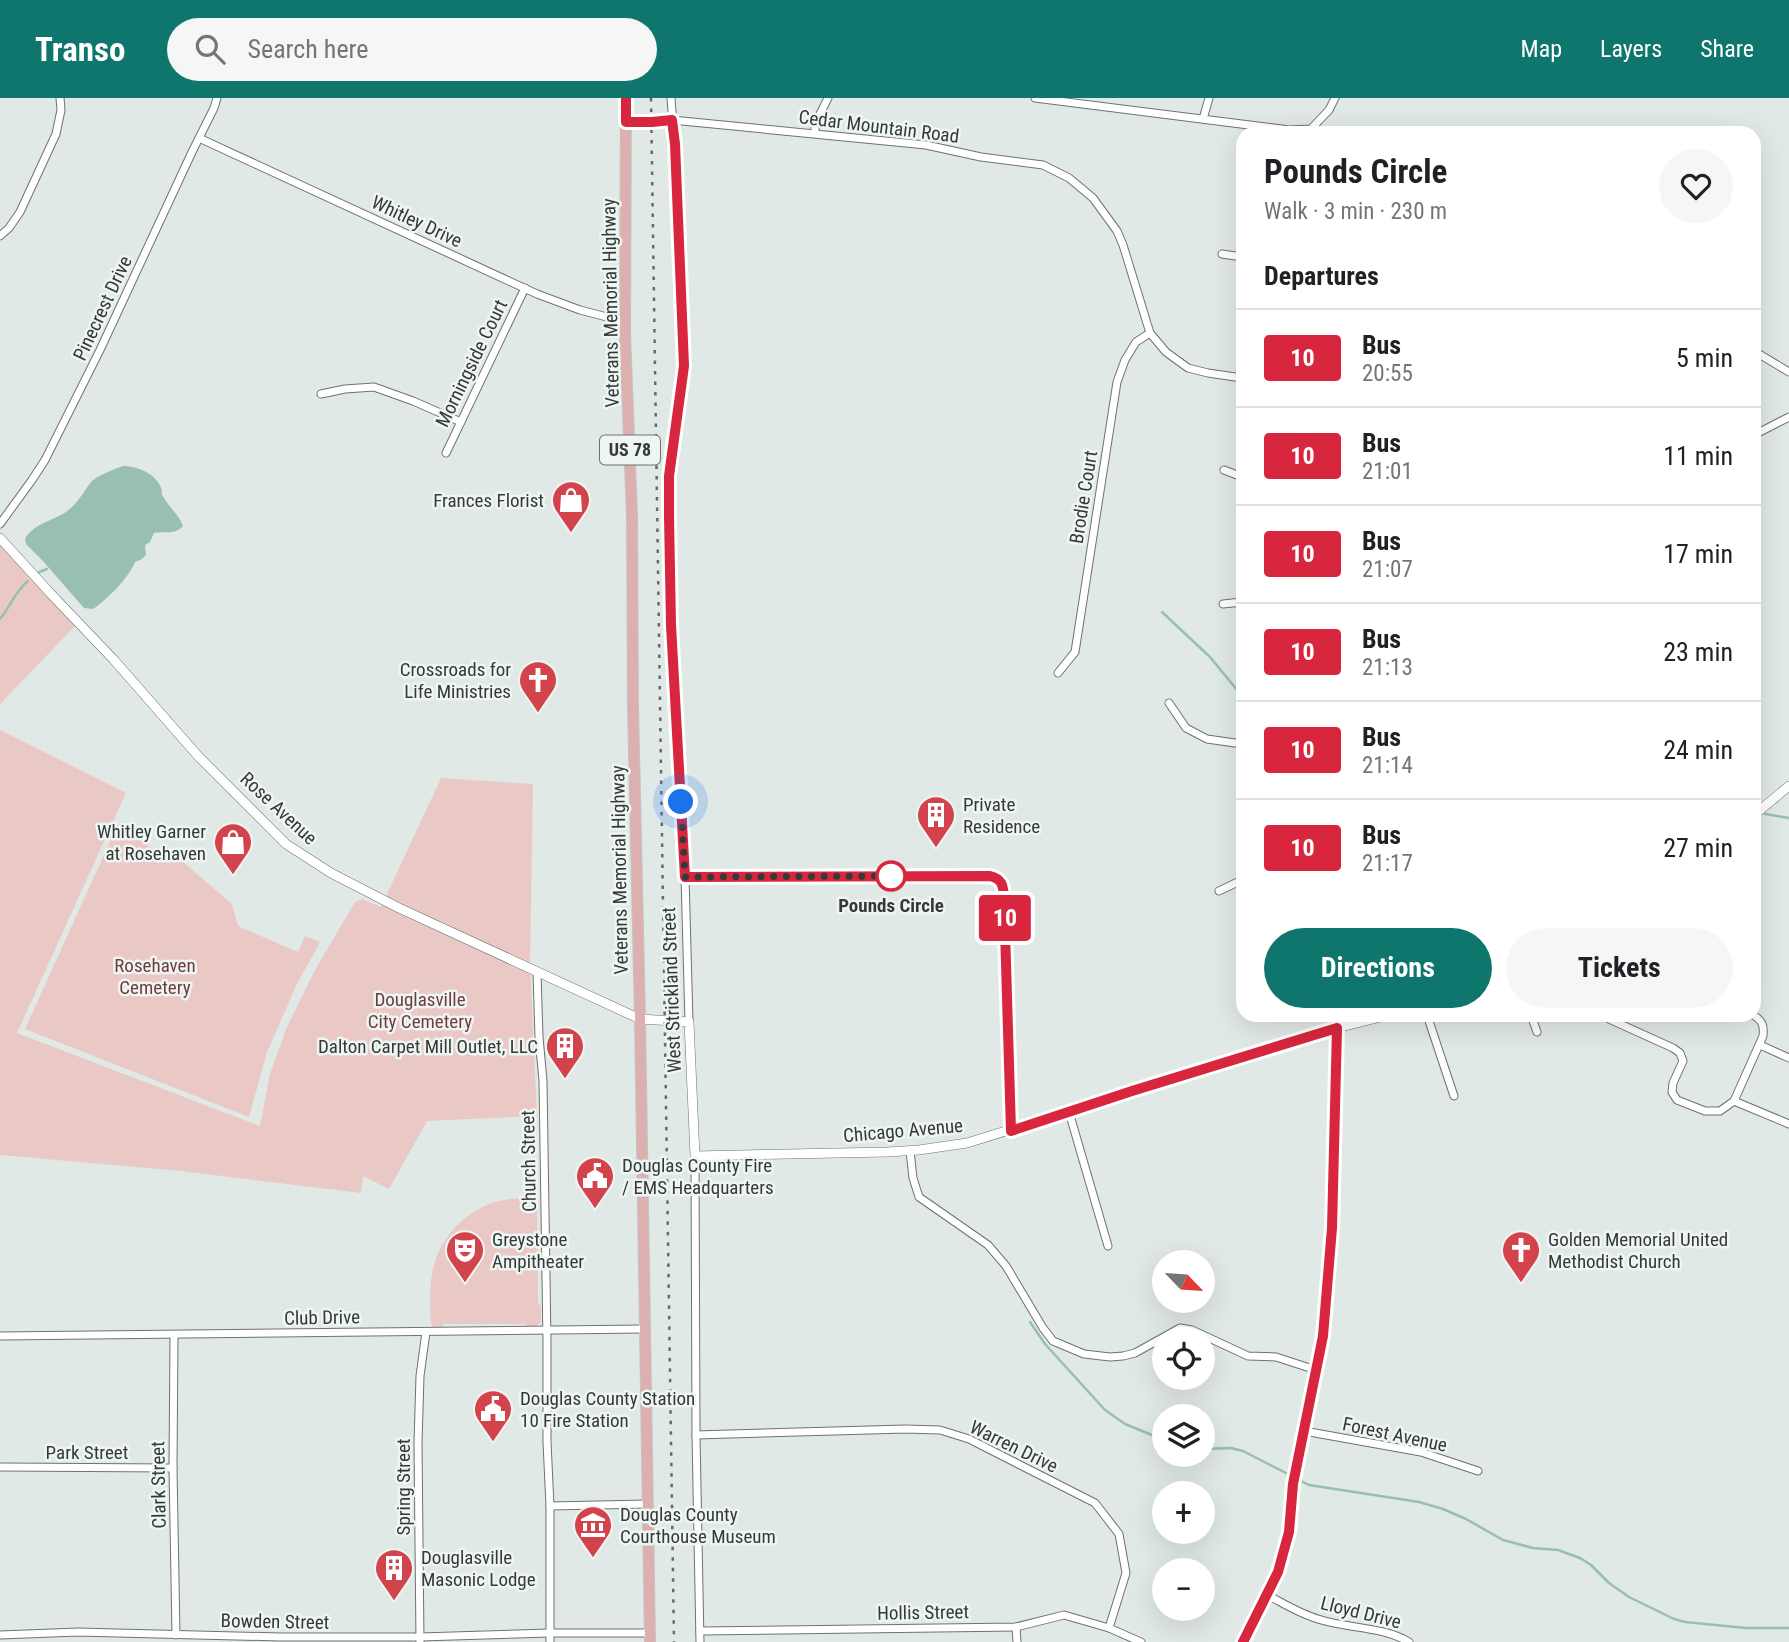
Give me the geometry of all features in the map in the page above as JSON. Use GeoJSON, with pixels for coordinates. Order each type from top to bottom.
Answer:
{"type":"FeatureCollection","features":[{"type":"Feature","properties":{"kind":"main road","name":"Veterans Memorial Highway"},"geometry":{"type":"LineString","coordinates":[[626,98],[626,322],[632,516],[650,1638]]}},
{"type":"Feature","properties":{"kind":"street"},"geometry":{"type":"LineString","coordinates":[[0,236],[20,212],[56,134],[61,110],[60,98]]}},
{"type":"Feature","properties":{"kind":"street","name":"Pinecrest Drive"},"geometry":{"type":"LineString","coordinates":[[0,524],[45,460],[100,350],[217,98]]}},
{"type":"Feature","properties":{"kind":"street","name":"West Strickland Street"},"geometry":{"type":"LineString","coordinates":[[671,98],[684,366],[669,476],[671,625],[685,877],[695,1156],[700,1642]]}},
{"type":"Feature","properties":{"kind":"street"},"geometry":{"type":"LineString","coordinates":[[815,133],[816,124],[828,98]]}},
{"type":"Feature","properties":{"kind":"street"},"geometry":{"type":"LineString","coordinates":[[1035,98],[1258,126]]}},
{"type":"Feature","properties":{"kind":"street"},"geometry":{"type":"LineString","coordinates":[[1203,119],[1209,98]]}},
{"type":"Feature","properties":{"kind":"street"},"geometry":{"type":"LineString","coordinates":[[1314,126],[1329,110],[1335,98]]}},
{"type":"Feature","properties":{"kind":"street","name":"Cedar Mountain Road"},"geometry":{"type":"LineString","coordinates":[[626,122],[672,120],[815,133],[926,145],[1043,165],[1069,178],[1093,198],[1117,232],[1150,333]]}},
{"type":"Feature","properties":{"kind":"street","name":"Whitley Drive"},"geometry":{"type":"LineString","coordinates":[[199,138],[525,288],[580,310],[626,322]]}},
{"type":"Feature","properties":{"kind":"street"},"geometry":{"type":"LineString","coordinates":[[1222,254],[1236,256]]}},
{"type":"Feature","properties":{"kind":"street","name":"Morningside Court"},"geometry":{"type":"LineString","coordinates":[[446,453],[525,288]]}},
{"type":"Feature","properties":{"kind":"street"},"geometry":{"type":"LineString","coordinates":[[1150,333],[1166,352],[1188,368],[1236,377]]}},
{"type":"Feature","properties":{"kind":"street","name":"Brodie Court"},"geometry":{"type":"LineString","coordinates":[[1058,673],[1075,652],[1117,382],[1125,360],[1136,342],[1150,333]]}},
{"type":"Feature","properties":{"kind":"street"},"geometry":{"type":"LineString","coordinates":[[1761,355],[1789,372]]}},
{"type":"Feature","properties":{"kind":"street"},"geometry":{"type":"LineString","coordinates":[[321,394],[374,387],[461,422]]}},
{"type":"Feature","properties":{"kind":"street"},"geometry":{"type":"LineString","coordinates":[[1761,431],[1789,417]]}},
{"type":"Feature","properties":{"kind":"street"},"geometry":{"type":"LineString","coordinates":[[1224,470],[1236,475]]}},
{"type":"Feature","properties":{"kind":"street","name":"Rose Avenue"},"geometry":{"type":"LineString","coordinates":[[0,538],[114,660],[198,756],[286,844],[331,873],[399,908],[640,1019],[689,1022]]}},
{"type":"Feature","properties":{"kind":"street"},"geometry":{"type":"LineString","coordinates":[[1223,604],[1236,603]]}},
{"type":"Feature","properties":{"kind":"street"},"geometry":{"type":"LineString","coordinates":[[1169,703],[1186,728],[1207,739],[1236,743]]}},
{"type":"Feature","properties":{"kind":"street"},"geometry":{"type":"LineString","coordinates":[[1761,809],[1789,786]]}},
{"type":"Feature","properties":{"kind":"street"},"geometry":{"type":"LineString","coordinates":[[685,877],[998,878],[1003,884],[1004,896],[1011,1131]]}},
{"type":"Feature","properties":{"kind":"street"},"geometry":{"type":"LineString","coordinates":[[1219,891],[1236,883]]}},
{"type":"Feature","properties":{"kind":"street","name":"Church Street"},"geometry":{"type":"LineString","coordinates":[[537,973],[543,1081],[550,1642]]}},
{"type":"Feature","properties":{"kind":"street"},"geometry":{"type":"LineString","coordinates":[[1616,1022],[1680,1053],[1683,1061],[1672,1092],[1677,1100],[1704,1111],[1720,1111],[1734,1101],[1760,1045],[1764,1027],[1761,1021]]}},
{"type":"Feature","properties":{"kind":"street","name":"Chicago Avenue"},"geometry":{"type":"LineString","coordinates":[[695,1156],[910,1151],[967,1143],[1361,1022]]}},
{"type":"Feature","properties":{"kind":"street"},"geometry":{"type":"LineString","coordinates":[[1429,1022],[1454,1096]]}},
{"type":"Feature","properties":{"kind":"street"},"geometry":{"type":"LineString","coordinates":[[1533,1022],[1536,1031]]}},
{"type":"Feature","properties":{"kind":"street"},"geometry":{"type":"LineString","coordinates":[[1243,1642],[1278,1572],[1289,1532],[1293,1484],[1323,1336],[1332,1228],[1337,1028]]}},
{"type":"Feature","properties":{"kind":"street"},"geometry":{"type":"LineString","coordinates":[[1760,1045],[1789,1058]]}},
{"type":"Feature","properties":{"kind":"street"},"geometry":{"type":"LineString","coordinates":[[1734,1101],[1789,1124]]}},
{"type":"Feature","properties":{"kind":"street"},"geometry":{"type":"LineString","coordinates":[[1069,1112],[1108,1246]]}},
{"type":"Feature","properties":{"kind":"street"},"geometry":{"type":"LineString","coordinates":[[910,1151],[913,1178],[919,1197],[988,1245],[1006,1266],[1053,1341],[1084,1354],[1123,1356],[1135,1353],[1180,1328],[1192,1330],[1248,1356],[1276,1357],[1316,1370]]}},
{"type":"Feature","properties":{"kind":"street","name":"Club Drive"},"geometry":{"type":"LineString","coordinates":[[0,1336],[644,1329]]}},
{"type":"Feature","properties":{"kind":"street","name":"Spring Street"},"geometry":{"type":"LineString","coordinates":[[420,1639],[418,1432],[420,1376],[426,1332]]}},
{"type":"Feature","properties":{"kind":"street","name":"Clark Street"},"geometry":{"type":"LineString","coordinates":[[174,1335],[176,1635]]}},
{"type":"Feature","properties":{"kind":"street","name":"Warren Drive"},"geometry":{"type":"LineString","coordinates":[[696,1435],[905,1429],[940,1430],[969,1438],[1095,1503],[1119,1534],[1126,1573],[1109,1628]]}},
{"type":"Feature","properties":{"kind":"street","name":"Forest Avenue"},"geometry":{"type":"LineString","coordinates":[[1304,1431],[1421,1452],[1478,1471]]}},
{"type":"Feature","properties":{"kind":"street","name":"Park Street"},"geometry":{"type":"LineString","coordinates":[[0,1467],[173,1468]]}},
{"type":"Feature","properties":{"kind":"street"},"geometry":{"type":"LineString","coordinates":[[550,1506],[647,1504]]}},
{"type":"Feature","properties":{"kind":"street","name":"Lloyd Drive"},"geometry":{"type":"LineString","coordinates":[[1267,1595],[1317,1619],[1386,1632],[1409,1642]]}},
{"type":"Feature","properties":{"kind":"street","name":"Hollis Street"},"geometry":{"type":"LineString","coordinates":[[700,1631],[1016,1627],[1064,1615],[1109,1628],[1141,1642]]}},
{"type":"Feature","properties":{"kind":"street"},"geometry":{"type":"LineString","coordinates":[[1016,1627],[1017,1642]]}},
{"type":"Feature","properties":{"kind":"street"},"geometry":{"type":"LineString","coordinates":[[799,1630],[799,1642]]}},
{"type":"Feature","properties":{"kind":"street"},"geometry":{"type":"LineString","coordinates":[[73,1642],[78,1632]]}},
{"type":"Feature","properties":{"kind":"street","name":"Bowden Street"},"geometry":{"type":"LineString","coordinates":[[0,1635],[78,1632],[258,1639],[420,1639],[550,1633],[650,1638]]}},
{"type":"Feature","properties":{"kind":"green space"},"geometry":{"type":"Polygon","coordinates":[[[0,538],[78,623],[0,704],[0,538]]]}},
{"type":"Feature","properties":{"kind":"green space","name":"Douglasville City Cemetery"},"geometry":{"type":"Polygon","coordinates":[[[0,730],[126,793],[17,1033],[260,1126],[270,1074],[286,1029],[315,970],[355,902],[362,899],[381,907],[441,778],[533,784],[530,963],[537,1116],[427,1121],[389,1189],[363,1176],[361,1193],[181,1171],[0,1155],[0,730]]]}},
{"type":"Feature","properties":{"kind":"green space","name":"Rosehaven Cemetery"},"geometry":{"type":"Polygon","coordinates":[[[118,824],[164,857],[176,856],[232,904],[238,926],[298,952],[305,936],[320,942],[297,984],[267,1052],[249,1117],[25,1029],[118,824]]]}},
{"type":"Feature","properties":{"kind":"green space"},"geometry":{"type":"Polygon","coordinates":[[[535,1198],[539,1203],[538,1303],[541,1306],[541,1322],[528,1327],[525,1324],[444,1324],[440,1328],[434,1327],[431,1324],[430,1290],[436,1257],[441,1246],[457,1226],[476,1210],[499,1201],[535,1198]]]}},
{"type":"Feature","properties":{"kind":"shaded area"},"geometry":{"type":"Polygon","coordinates":[[[123,466],[134,467],[155,478],[163,496],[183,526],[173,532],[154,533],[150,542],[145,545],[146,555],[135,562],[105,600],[93,609],[84,608],[26,544],[25,539],[34,528],[71,508],[92,481],[123,466]]]}},
{"type":"Feature","properties":{"kind":"waterway"},"geometry":{"type":"LineString","coordinates":[[37,573],[47,569]]}},
{"type":"Feature","properties":{"kind":"waterway"},"geometry":{"type":"LineString","coordinates":[[0,619],[28,581]]}},
{"type":"Feature","properties":{"kind":"waterway"},"geometry":{"type":"LineString","coordinates":[[1162,612],[1210,657],[1236,689]]}},
{"type":"Feature","properties":{"kind":"waterway"},"geometry":{"type":"LineString","coordinates":[[1765,814],[1789,818]]}},
{"type":"Feature","properties":{"kind":"waterway"},"geometry":{"type":"LineString","coordinates":[[1030,1322],[1045,1344],[1105,1410],[1125,1424],[1152,1435]]}},
{"type":"Feature","properties":{"kind":"waterway"},"geometry":{"type":"LineString","coordinates":[[1215,1449],[1243,1451],[1288,1474]]}},
{"type":"Feature","properties":{"kind":"waterway"},"geometry":{"type":"LineString","coordinates":[[1301,1481],[1309,1485],[1419,1502],[1466,1519],[1503,1540],[1533,1548],[1558,1550],[1580,1558],[1629,1597],[1674,1619],[1746,1628],[1789,1628]]}},
{"type":"Feature","properties":{"kind":"railway"},"geometry":{"type":"LineString","coordinates":[[651,98],[674,1642]]}},
{"type":"Feature","properties":{"kind":"bus line","name":"10"},"geometry":{"type":"LineString","coordinates":[[626,98],[626,122],[672,120],[675,144],[684,366],[669,476],[669,516],[671,625],[685,877],[998,878],[1003,884],[1004,896],[1011,1131],[1337,1028],[1332,1228],[1323,1336],[1293,1484],[1289,1532],[1278,1572],[1243,1642]]}},
{"type":"Feature","properties":{"kind":"place","name":"Frances Florist"},"geometry":{"type":"Point","coordinates":[571,534]}},
{"type":"Feature","properties":{"kind":"place","name":"Crossroads for Life Ministries"},"geometry":{"type":"Point","coordinates":[538,714]}},
{"type":"Feature","properties":{"kind":"place","name":"Private Residence"},"geometry":{"type":"Point","coordinates":[936,849]}},
{"type":"Feature","properties":{"kind":"place","name":"Whitley Garner at Rosehaven"},"geometry":{"type":"Point","coordinates":[233,876]}},
{"type":"Feature","properties":{"kind":"place","name":"Pounds Circle"},"geometry":{"type":"Point","coordinates":[891,876]}},
{"type":"Feature","properties":{"kind":"place","name":"Dalton Carpet Mill Outlet, LLC"},"geometry":{"type":"Point","coordinates":[565,1080]}},
{"type":"Feature","properties":{"kind":"place","name":"Douglas County Fire / EMS Headquarters"},"geometry":{"type":"Point","coordinates":[595,1210]}},
{"type":"Feature","properties":{"kind":"place","name":"Greystone Ampitheater"},"geometry":{"type":"Point","coordinates":[465,1284]}},
{"type":"Feature","properties":{"kind":"place","name":"Golden Memorial United Methodist Church"},"geometry":{"type":"Point","coordinates":[1521,1284]}},
{"type":"Feature","properties":{"kind":"place","name":"Douglas County Station 10 Fire Station"},"geometry":{"type":"Point","coordinates":[493,1443]}},
{"type":"Feature","properties":{"kind":"place","name":"Douglas County Courthouse Museum"},"geometry":{"type":"Point","coordinates":[593,1559]}},
{"type":"Feature","properties":{"kind":"place","name":"Douglasville Masonic Lodge"},"geometry":{"type":"Point","coordinates":[394,1602]}},
{"type":"Feature","properties":{"kind":"route"},"geometry":{"type":"LineString","coordinates":[[681,802],[685,877],[891,876]]}}]}
